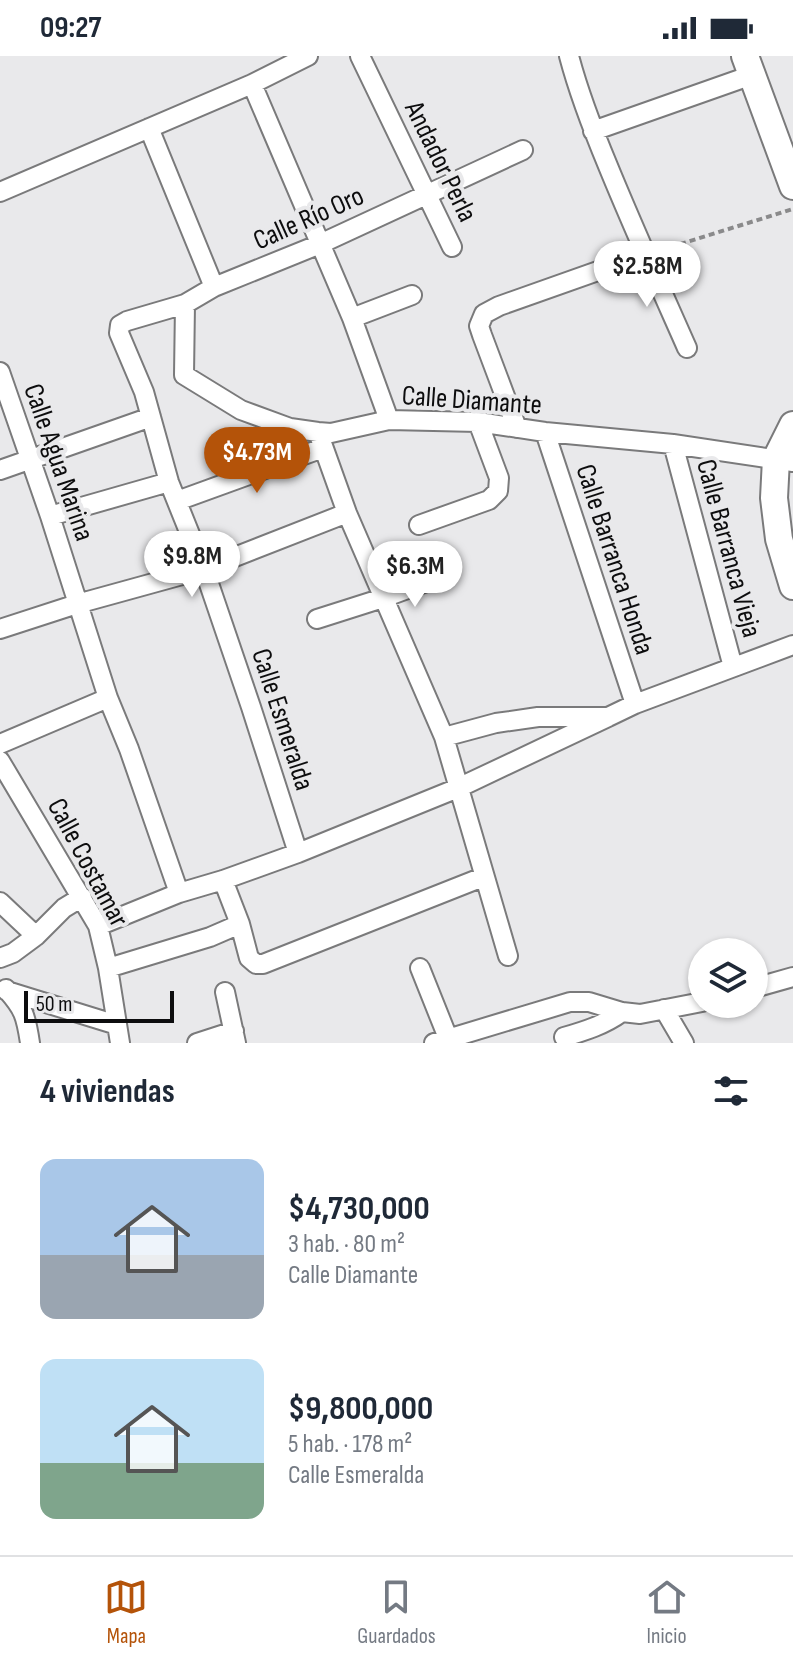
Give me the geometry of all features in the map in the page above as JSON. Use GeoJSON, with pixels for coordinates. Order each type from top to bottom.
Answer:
{"type":"FeatureCollection","features":[{"type":"Feature","properties":{"kind":"main road"},"geometry":{"type":"LineString","coordinates":[[749,66],[793,186]]}},
{"type":"Feature","properties":{"kind":"main road"},"geometry":{"type":"LineString","coordinates":[[793,425],[774,498],[779,539],[793,586]]}},
{"type":"Feature","properties":{"kind":"street"},"geometry":{"type":"LineString","coordinates":[[0,192],[252,84],[308,56]]}},
{"type":"Feature","properties":{"kind":"street","name":"Andador Perla"},"geometry":{"type":"LineString","coordinates":[[360,56],[452,247]]}},
{"type":"Feature","properties":{"kind":"street"},"geometry":{"type":"LineString","coordinates":[[569,56],[578,93],[593,131],[687,348]]}},
{"type":"Feature","properties":{"kind":"street"},"geometry":{"type":"LineString","coordinates":[[593,131],[749,66]]}},
{"type":"Feature","properties":{"kind":"street"},"geometry":{"type":"LineString","coordinates":[[252,84],[352,318],[389,420]]}},
{"type":"Feature","properties":{"kind":"street"},"geometry":{"type":"LineString","coordinates":[[149,128],[214,287]]}},
{"type":"Feature","properties":{"kind":"street","name":"Calle Río Oro"},"geometry":{"type":"LineString","coordinates":[[119,333],[120,325],[127,321],[185,304],[214,287],[320,244],[523,150]]}},
{"type":"Feature","properties":{"kind":"street"},"geometry":{"type":"LineString","coordinates":[[517,428],[479,326],[484,314],[646,254]]}},
{"type":"Feature","properties":{"kind":"street"},"geometry":{"type":"LineString","coordinates":[[352,318],[412,295]]}},
{"type":"Feature","properties":{"kind":"street","name":"Calle Diamante"},"geometry":{"type":"LineString","coordinates":[[185,304],[184,375],[241,410],[321,440]]}},
{"type":"Feature","properties":{"kind":"street","name":"Calle Esmeralda"},"geometry":{"type":"LineString","coordinates":[[119,333],[144,392],[169,482],[204,569],[298,853]]}},
{"type":"Feature","properties":{"kind":"street","name":"Calle Agua Marina"},"geometry":{"type":"LineString","coordinates":[[0,372],[108,698],[179,893]]}},
{"type":"Feature","properties":{"kind":"street"},"geometry":{"type":"LineString","coordinates":[[0,470],[151,417]]}},
{"type":"Feature","properties":{"kind":"street","name":"Calle Diamante"},"geometry":{"type":"LineString","coordinates":[[177,501],[331,433],[389,420],[478,422],[785,460]]}},
{"type":"Feature","properties":{"kind":"street"},"geometry":{"type":"LineString","coordinates":[[419,525],[489,500],[498,491],[499,478],[478,422]]}},
{"type":"Feature","properties":{"kind":"street","name":"Calle Barranca Honda"},"geometry":{"type":"LineString","coordinates":[[545,432],[635,704]]}},
{"type":"Feature","properties":{"kind":"street"},"geometry":{"type":"LineString","coordinates":[[321,440],[347,513],[444,737],[508,956]]}},
{"type":"Feature","properties":{"kind":"street","name":"Calle Barranca Vieja"},"geometry":{"type":"LineString","coordinates":[[673,444],[733,667]]}},
{"type":"Feature","properties":{"kind":"street"},"geometry":{"type":"LineString","coordinates":[[50,516],[169,482]]}},
{"type":"Feature","properties":{"kind":"street"},"geometry":{"type":"LineString","coordinates":[[0,629],[204,569],[347,513]]}},
{"type":"Feature","properties":{"kind":"street"},"geometry":{"type":"LineString","coordinates":[[317,619],[432,580]]}},
{"type":"Feature","properties":{"kind":"street"},"geometry":{"type":"LineString","coordinates":[[98,926],[179,893],[298,853],[458,788],[635,704],[793,645]]}},
{"type":"Feature","properties":{"kind":"street"},"geometry":{"type":"LineString","coordinates":[[0,744],[108,698]]}},
{"type":"Feature","properties":{"kind":"street"},"geometry":{"type":"LineString","coordinates":[[444,737],[496,723],[538,717],[608,717]]}},
{"type":"Feature","properties":{"kind":"street","name":"Calle Costamar"},"geometry":{"type":"LineString","coordinates":[[0,761],[98,926],[118,1034]]}},
{"type":"Feature","properties":{"kind":"street"},"geometry":{"type":"LineString","coordinates":[[223,880],[249,958],[256,964],[263,964],[483,877]]}},
{"type":"Feature","properties":{"kind":"street"},"geometry":{"type":"LineString","coordinates":[[0,958],[13,953],[36,936],[64,908],[82,897]]}},
{"type":"Feature","properties":{"kind":"street"},"geometry":{"type":"LineString","coordinates":[[0,902],[36,936]]}},
{"type":"Feature","properties":{"kind":"street"},"geometry":{"type":"LineString","coordinates":[[108,968],[210,937],[240,924]]}},
{"type":"Feature","properties":{"kind":"street"},"geometry":{"type":"LineString","coordinates":[[420,968],[441,1041],[570,1002],[589,1002],[640,1014],[688,1005]]}},
{"type":"Feature","properties":{"kind":"street"},"geometry":{"type":"LineString","coordinates":[[768,984],[793,977]]}},
{"type":"Feature","properties":{"kind":"street"},"geometry":{"type":"LineString","coordinates":[[4,987],[118,1034]]}},
{"type":"Feature","properties":{"kind":"street"},"geometry":{"type":"LineString","coordinates":[[4,987],[19,1003],[26,1019],[30,1043]]}},
{"type":"Feature","properties":{"kind":"street"},"geometry":{"type":"LineString","coordinates":[[197,1043],[235,1037],[225,992]]}},
{"type":"Feature","properties":{"kind":"street"},"geometry":{"type":"LineString","coordinates":[[664,1009],[684,1043]]}},
{"type":"Feature","properties":{"kind":"street"},"geometry":{"type":"LineString","coordinates":[[564,1037],[592,1029],[622,1012]]}},
{"type":"Feature","properties":{"kind":"path"},"geometry":{"type":"LineString","coordinates":[[646,254],[793,209]]}}]}
